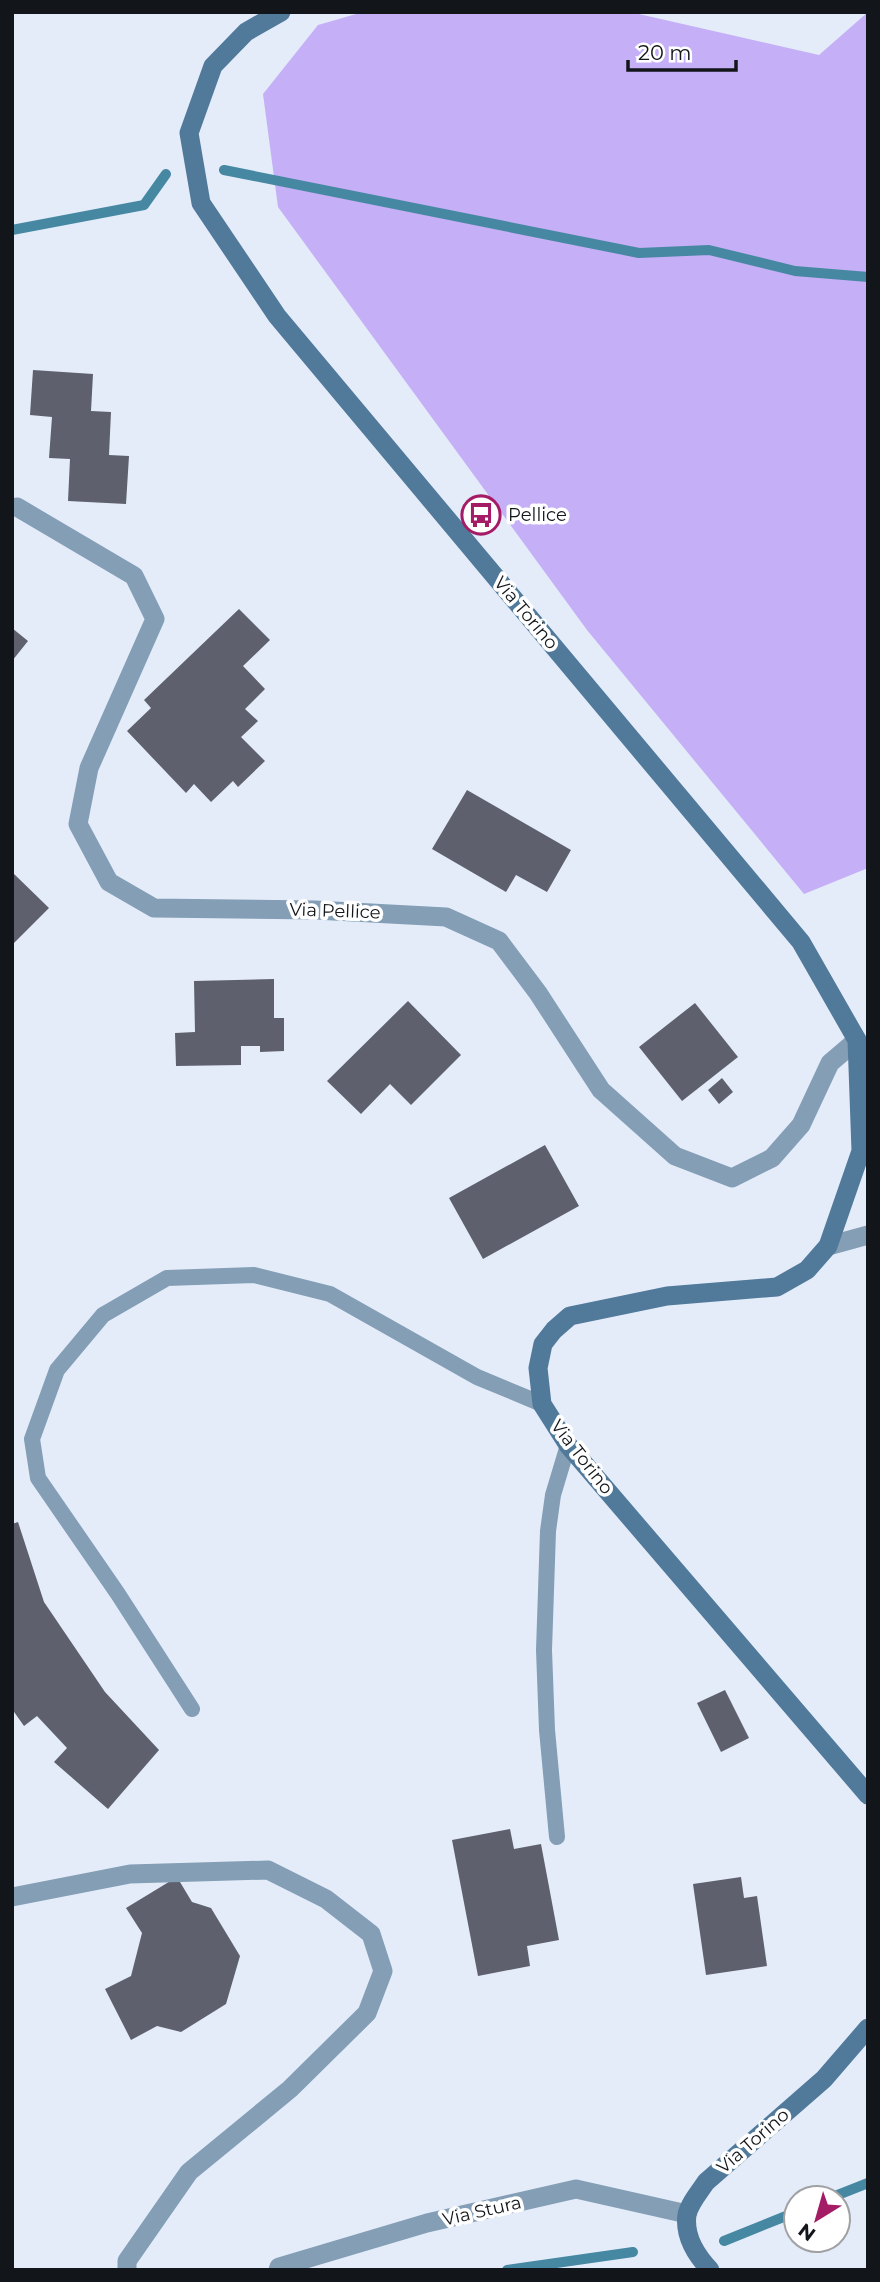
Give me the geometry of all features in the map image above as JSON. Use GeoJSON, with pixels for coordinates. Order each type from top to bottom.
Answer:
{"type":"FeatureCollection","features":[{"type":"Feature","properties":{"kind":"main road","name":"Via Torino"},"geometry":{"type":"LineString","coordinates":[[281,12],[246,32],[213,66],[189,133],[201,203],[276,316],[801,942],[857,1040],[861,1151],[828,1246],[807,1270],[777,1287],[667,1296],[570,1316],[554,1330],[543,1345],[538,1368],[542,1405],[568,1445],[868,1795]]}},
{"type":"Feature","properties":{"kind":"main road","name":"Via Torino"},"geometry":{"type":"LineString","coordinates":[[687,2214],[706,2182],[824,2079],[868,2028]]}},
{"type":"Feature","properties":{"kind":"main road"},"geometry":{"type":"LineString","coordinates":[[687,2214],[689,2236],[696,2255],[710,2270]]}},
{"type":"Feature","properties":{"kind":"street","name":"Via Pellice"},"geometry":{"type":"LineString","coordinates":[[17,507],[134,576],[155,619],[89,768],[78,824],[109,882],[154,908],[316,910],[446,917],[499,941],[538,993],[601,1090],[675,1156],[732,1178],[772,1158],[801,1125],[830,1063],[857,1040]]}},
{"type":"Feature","properties":{"kind":"street"},"geometry":{"type":"LineString","coordinates":[[828,1246],[868,1235]]}},
{"type":"Feature","properties":{"kind":"street"},"geometry":{"type":"LineString","coordinates":[[12,1897],[130,1874],[268,1870],[326,1899],[371,1934],[383,1971],[367,2013],[290,2089],[188,2172],[127,2261],[127,2270]]}},
{"type":"Feature","properties":{"kind":"street","name":"Via Stura"},"geometry":{"type":"LineString","coordinates":[[277,2269],[427,2223],[576,2189],[687,2214]]}},
{"type":"Feature","properties":{"kind":"lane"},"geometry":{"type":"LineString","coordinates":[[192,1709],[118,1594],[38,1478],[32,1439],[57,1370],[103,1315],[167,1278],[254,1275],[330,1294],[477,1377],[542,1405]]}},
{"type":"Feature","properties":{"kind":"lane"},"geometry":{"type":"LineString","coordinates":[[557,1837],[547,1730],[545,1603],[548,1531],[553,1494],[568,1445]]}},
{"type":"Feature","properties":{"kind":"shaded area"},"geometry":{"type":"Polygon","coordinates":[[[363,12],[630,12],[819,55],[868,12],[868,868],[804,894],[587,630],[278,207],[263,94],[318,25],[363,12]]]}},
{"type":"Feature","properties":{"kind":"building"},"geometry":{"type":"Polygon","coordinates":[[[33,370],[93,374],[91,411],[111,412],[109,455],[129,456],[126,504],[68,501],[70,459],[49,458],[52,417],[30,415],[33,370]]]}},
{"type":"Feature","properties":{"kind":"building"},"geometry":{"type":"Polygon","coordinates":[[[239,609],[270,640],[243,666],[265,689],[245,709],[258,721],[241,737],[265,761],[238,787],[233,781],[211,802],[194,784],[186,793],[127,731],[151,708],[144,700],[239,609]]]}},
{"type":"Feature","properties":{"kind":"building"},"geometry":{"type":"Polygon","coordinates":[[[12,628],[28,641],[12,661],[12,628]]]}},
{"type":"Feature","properties":{"kind":"building"},"geometry":{"type":"Polygon","coordinates":[[[467,790],[571,850],[547,892],[516,875],[506,892],[432,849],[467,790]]]}},
{"type":"Feature","properties":{"kind":"building"},"geometry":{"type":"Polygon","coordinates":[[[12,872],[49,908],[12,945],[12,872]]]}},
{"type":"Feature","properties":{"kind":"building"},"geometry":{"type":"Polygon","coordinates":[[[274,979],[274,1018],[284,1018],[284,1051],[260,1052],[260,1046],[241,1046],[241,1065],[176,1066],[175,1033],[195,1032],[194,981],[274,979]]]}},
{"type":"Feature","properties":{"kind":"building"},"geometry":{"type":"Polygon","coordinates":[[[408,1001],[461,1055],[411,1105],[390,1084],[361,1114],[327,1081],[408,1001]]]}},
{"type":"Feature","properties":{"kind":"building"},"geometry":{"type":"Polygon","coordinates":[[[695,1003],[738,1057],[682,1101],[639,1047],[695,1003]]]}},
{"type":"Feature","properties":{"kind":"building"},"geometry":{"type":"Polygon","coordinates":[[[722,1078],[733,1092],[719,1104],[708,1090],[722,1078]]]}},
{"type":"Feature","properties":{"kind":"building"},"geometry":{"type":"Polygon","coordinates":[[[545,1145],[579,1206],[483,1259],[449,1198],[545,1145]]]}},
{"type":"Feature","properties":{"kind":"building"},"geometry":{"type":"Polygon","coordinates":[[[18,1522],[44,1602],[105,1692],[159,1750],[108,1809],[54,1762],[67,1748],[37,1716],[24,1726],[12,1709],[12,1524],[18,1522]]]}},
{"type":"Feature","properties":{"kind":"building"},"geometry":{"type":"Polygon","coordinates":[[[725,1690],[749,1738],[721,1752],[697,1703],[725,1690]]]}},
{"type":"Feature","properties":{"kind":"building"},"geometry":{"type":"Polygon","coordinates":[[[510,1829],[514,1849],[541,1844],[559,1940],[527,1946],[530,1966],[478,1976],[452,1840],[510,1829]]]}},
{"type":"Feature","properties":{"kind":"building"},"geometry":{"type":"Polygon","coordinates":[[[177,1877],[192,1902],[211,1908],[240,1956],[226,2004],[181,2032],[157,2026],[131,2040],[105,1989],[131,1976],[142,1933],[126,1908],[177,1877]]]}},
{"type":"Feature","properties":{"kind":"building"},"geometry":{"type":"Polygon","coordinates":[[[741,1877],[744,1898],[757,1896],[767,1966],[706,1975],[693,1884],[741,1877]]]}},
{"type":"Feature","properties":{"kind":"waterway"},"geometry":{"type":"LineString","coordinates":[[224,170],[639,253],[709,250],[795,271],[868,277]]}},
{"type":"Feature","properties":{"kind":"waterway"},"geometry":{"type":"LineString","coordinates":[[12,230],[144,205],[166,174]]}},
{"type":"Feature","properties":{"kind":"waterway"},"geometry":{"type":"LineString","coordinates":[[852,2189],[868,2183]]}},
{"type":"Feature","properties":{"kind":"waterway"},"geometry":{"type":"LineString","coordinates":[[724,2241],[782,2218]]}},
{"type":"Feature","properties":{"kind":"waterway"},"geometry":{"type":"LineString","coordinates":[[507,2270],[633,2252]]}},
{"type":"Feature","properties":{"kind":"place","name":"Pellice"},"geometry":{"type":"Point","coordinates":[481,515]}}]}
